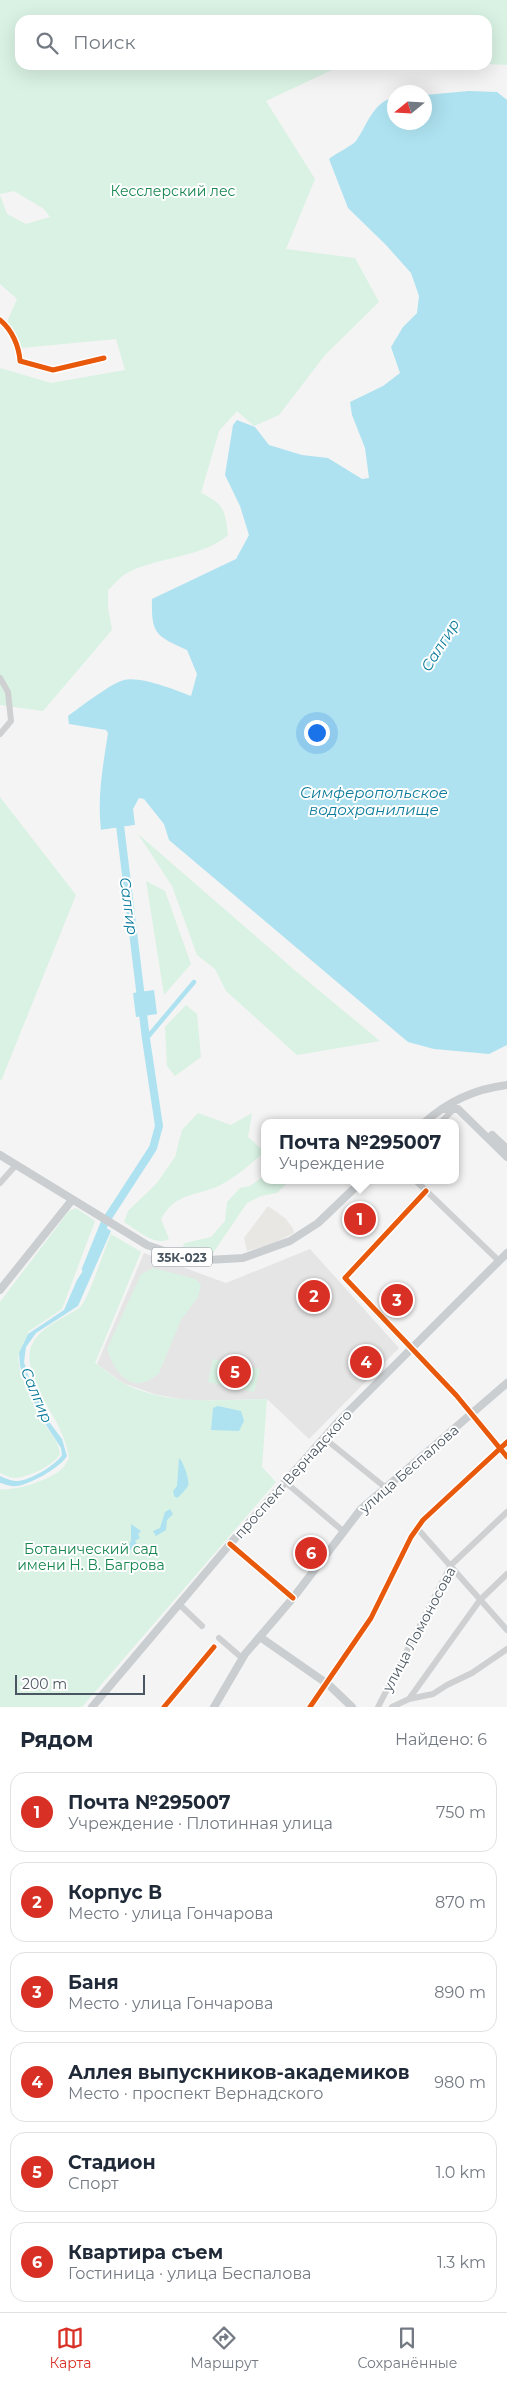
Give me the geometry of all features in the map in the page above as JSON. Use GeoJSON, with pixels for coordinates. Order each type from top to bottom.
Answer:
{"type":"FeatureCollection","features":[{"type":"Feature","properties":{"kind":"main road"},"geometry":{"type":"LineString","coordinates":[[429,1119],[456,1100],[507,1087]]}},
{"type":"Feature","properties":{"kind":"main road"},"geometry":{"type":"LineString","coordinates":[[456,1100],[507,1149]]}},
{"type":"Feature","properties":{"kind":"main road"},"geometry":{"type":"LineString","coordinates":[[440,1110],[454,1109],[464,1114],[507,1157]]}},
{"type":"Feature","properties":{"kind":"main road","name":"35К-023"},"geometry":{"type":"LineString","coordinates":[[0,1155],[147,1245],[179,1256],[208,1260],[232,1260],[252,1256],[290,1241],[305,1233],[359,1184]]}},
{"type":"Feature","properties":{"kind":"main road"},"geometry":{"type":"LineString","coordinates":[[0,1290],[72,1200]]}},
{"type":"Feature","properties":{"kind":"main road","name":"проспект Вернадского"},"geometry":{"type":"LineString","coordinates":[[92,1707],[284,1481],[411,1347],[507,1253]]}},
{"type":"Feature","properties":{"kind":"main road","name":"улица Беспалова"},"geometry":{"type":"LineString","coordinates":[[214,1707],[242,1658],[293,1598],[361,1509],[507,1383]]}},
{"type":"Feature","properties":{"kind":"main road"},"geometry":{"type":"LineString","coordinates":[[260,1637],[326,1682],[342,1695],[352,1707]]}},
{"type":"Feature","properties":{"kind":"street"},"geometry":{"type":"LineString","coordinates":[[0,320],[7,326],[20,350],[20,361],[53,370],[104,358]]}},
{"type":"Feature","properties":{"kind":"street"},"geometry":{"type":"LineString","coordinates":[[0,678],[8,692],[11,721],[0,734]]}},
{"type":"Feature","properties":{"kind":"street"},"geometry":{"type":"LineString","coordinates":[[444,1119],[454,1109]]}},
{"type":"Feature","properties":{"kind":"street"},"geometry":{"type":"LineString","coordinates":[[0,1183],[16,1165]]}},
{"type":"Feature","properties":{"kind":"street"},"geometry":{"type":"LineString","coordinates":[[419,1184],[499,1261]]}},
{"type":"Feature","properties":{"kind":"street"},"geometry":{"type":"LineString","coordinates":[[426,1191],[345,1278],[456,1395],[507,1457]]}},
{"type":"Feature","properties":{"kind":"street"},"geometry":{"type":"LineString","coordinates":[[324,1438],[386,1488]]}},
{"type":"Feature","properties":{"kind":"street"},"geometry":{"type":"LineString","coordinates":[[310,1707],[371,1618],[417,1528],[423,1520],[507,1442]]}},
{"type":"Feature","properties":{"kind":"street"},"geometry":{"type":"LineString","coordinates":[[284,1481],[343,1531]]}},
{"type":"Feature","properties":{"kind":"street","name":"улица Ломоносова"},"geometry":{"type":"LineString","coordinates":[[378,1707],[450,1565],[507,1512]]}},
{"type":"Feature","properties":{"kind":"street"},"geometry":{"type":"LineString","coordinates":[[417,1528],[507,1630]]}},
{"type":"Feature","properties":{"kind":"street"},"geometry":{"type":"LineString","coordinates":[[230,1544],[293,1598]]}},
{"type":"Feature","properties":{"kind":"street"},"geometry":{"type":"LineString","coordinates":[[409,1699],[480,1600],[507,1574]]}},
{"type":"Feature","properties":{"kind":"street"},"geometry":{"type":"LineString","coordinates":[[178,1604],[202,1626]]}},
{"type":"Feature","properties":{"kind":"street"},"geometry":{"type":"LineString","coordinates":[[219,1638],[242,1658]]}},
{"type":"Feature","properties":{"kind":"street"},"geometry":{"type":"LineString","coordinates":[[164,1707],[214,1647]]}},
{"type":"Feature","properties":{"kind":"street"},"geometry":{"type":"LineString","coordinates":[[392,1707],[409,1699],[433,1694],[507,1649]]}},
{"type":"Feature","properties":{"kind":"shaded area"},"geometry":{"type":"Polygon","coordinates":[[[268,1206],[285,1218],[293,1228],[294,1233],[272,1244],[247,1251],[244,1238],[268,1206]]]}},
{"type":"Feature","properties":{"kind":"shaded area"},"geometry":{"type":"Polygon","coordinates":[[[310,1249],[399,1348],[309,1439],[267,1399],[190,1401],[154,1394],[123,1383],[97,1364],[144,1253],[226,1283],[310,1249]]]}},
{"type":"Feature","properties":{"kind":"green space","name":"Кесслерский лес"},"geometry":{"type":"Polygon","coordinates":[[[0,0],[507,0],[507,65],[492,64],[492,15],[15,15],[15,70],[332,70],[266,101],[315,179],[286,249],[355,258],[379,302],[325,355],[279,415],[254,426],[237,411],[219,431],[201,493],[215,501],[222,509],[228,535],[206,548],[141,567],[121,577],[108,590],[108,608],[112,630],[43,711],[0,705],[0,368],[51,383],[125,370],[116,339],[21,348],[7,322],[17,299],[0,284],[0,195],[7,214],[26,224],[50,217],[44,209],[14,191],[0,194],[0,0]]]}},
{"type":"Feature","properties":{"kind":"green space"},"geometry":{"type":"Polygon","coordinates":[[[0,797],[76,895],[1,1081],[0,1080],[0,797]]]}},
{"type":"Feature","properties":{"kind":"green space"},"geometry":{"type":"Polygon","coordinates":[[[138,834],[298,973],[380,1041],[297,1055],[226,991],[215,969],[197,955],[172,886],[138,834]]]}},
{"type":"Feature","properties":{"kind":"green space"},"geometry":{"type":"Polygon","coordinates":[[[146,881],[165,891],[191,964],[164,995],[146,881]]]}},
{"type":"Feature","properties":{"kind":"green space"},"geometry":{"type":"Polygon","coordinates":[[[186,1005],[197,1014],[201,1057],[175,1076],[167,1066],[165,1027],[186,1005]]]}},
{"type":"Feature","properties":{"kind":"green space"},"geometry":{"type":"Polygon","coordinates":[[[198,1113],[231,1125],[252,1113],[248,1137],[261,1148],[261,1155],[224,1183],[174,1203],[161,1219],[169,1239],[158,1241],[140,1233],[124,1222],[128,1211],[157,1183],[175,1157],[182,1130],[198,1113]]]}},
{"type":"Feature","properties":{"kind":"green space"},"geometry":{"type":"Polygon","coordinates":[[[261,1178],[261,1184],[286,1184],[277,1193],[261,1196],[247,1203],[213,1253],[182,1248],[185,1243],[211,1237],[225,1221],[227,1202],[240,1188],[250,1186],[261,1178]]]}},
{"type":"Feature","properties":{"kind":"green space"},"geometry":{"type":"Polygon","coordinates":[[[76,1208],[95,1221],[62,1309],[29,1331],[18,1356],[27,1388],[41,1419],[55,1440],[60,1454],[52,1463],[40,1470],[11,1478],[0,1473],[0,1302],[69,1211],[76,1208]]]}},
{"type":"Feature","properties":{"kind":"green space","name":"Ботанический сад имени Н. В. Багрова"},"geometry":{"type":"Polygon","coordinates":[[[111,1234],[141,1252],[95,1363],[123,1383],[157,1395],[193,1400],[267,1399],[262,1467],[276,1482],[82,1707],[0,1707],[0,1489],[22,1487],[46,1479],[60,1471],[69,1459],[62,1434],[33,1377],[29,1355],[31,1346],[40,1333],[82,1305],[111,1234]]]}},
{"type":"Feature","properties":{"kind":"green space"},"geometry":{"type":"Polygon","coordinates":[[[153,1268],[196,1279],[201,1285],[198,1297],[181,1320],[159,1373],[150,1380],[133,1383],[120,1374],[107,1349],[141,1274],[153,1268]]]}},
{"type":"Feature","properties":{"kind":"green space"},"geometry":{"type":"Polygon","coordinates":[[[213,1359],[260,1369],[254,1392],[208,1382],[213,1359]]]}},
{"type":"Feature","properties":{"kind":"water","name":"Симферопольское водохранилище"},"geometry":{"type":"Polygon","coordinates":[[[469,91],[497,92],[507,100],[507,1045],[489,1054],[434,1049],[408,1042],[169,840],[164,824],[144,799],[139,798],[133,809],[135,825],[101,830],[100,794],[108,733],[106,730],[69,724],[68,716],[104,690],[124,680],[131,679],[148,682],[191,696],[197,674],[187,650],[162,637],[154,627],[152,599],[236,559],[249,535],[240,506],[225,475],[233,425],[237,420],[255,427],[269,445],[302,455],[328,458],[362,479],[369,478],[365,448],[352,415],[350,402],[383,386],[400,373],[391,347],[403,327],[417,313],[419,296],[411,273],[386,245],[348,208],[329,159],[356,141],[371,115],[387,100],[387,130],[432,130],[432,94],[469,91]]]}},
{"type":"Feature","properties":{"kind":"water"},"geometry":{"type":"Polygon","coordinates":[[[154,990],[157,1014],[136,1017],[133,993],[154,990]]]}},
{"type":"Feature","properties":{"kind":"water"},"geometry":{"type":"Polygon","coordinates":[[[100,1224],[111,1231],[78,1306],[36,1333],[26,1347],[24,1362],[28,1375],[50,1423],[62,1439],[67,1456],[51,1471],[28,1483],[10,1486],[0,1483],[0,1476],[10,1480],[21,1481],[34,1476],[54,1463],[62,1455],[61,1448],[42,1419],[33,1400],[20,1366],[19,1353],[28,1334],[64,1310],[77,1280],[98,1248],[101,1232],[100,1224]]]}},
{"type":"Feature","properties":{"kind":"water"},"geometry":{"type":"Polygon","coordinates":[[[218,1406],[241,1411],[244,1421],[239,1431],[211,1430],[213,1408],[218,1406]]]}},
{"type":"Feature","properties":{"kind":"water"},"geometry":{"type":"Polygon","coordinates":[[[179,1458],[186,1471],[188,1486],[177,1498],[174,1496],[173,1491],[177,1486],[179,1458]]]}},
{"type":"Feature","properties":{"kind":"water"},"geometry":{"type":"Polygon","coordinates":[[[170,1509],[173,1514],[167,1520],[166,1530],[156,1536],[153,1531],[160,1528],[165,1512],[170,1509]]]}},
{"type":"Feature","properties":{"kind":"water"},"geometry":{"type":"Polygon","coordinates":[[[131,1524],[141,1531],[138,1534],[140,1538],[135,1541],[138,1546],[131,1550],[127,1548],[131,1541],[131,1524]]]}},
{"type":"Feature","properties":{"kind":"pier"},"geometry":{"type":"Polygon","coordinates":[[[135,825],[135,827],[101,833],[101,830],[135,825]]]}},
{"type":"Feature","properties":{"kind":"waterway","name":"Салгир"},"geometry":{"type":"LineString","coordinates":[[86,1269],[105,1222],[153,1148],[159,1126],[146,1039],[119,817]]}},
{"type":"Feature","properties":{"kind":"waterway"},"geometry":{"type":"LineString","coordinates":[[146,1039],[194,982]]}},
{"type":"Feature","properties":{"kind":"cycle path"},"geometry":{"type":"LineString","coordinates":[[0,320],[14,339],[20,361],[53,370],[104,358]]}},
{"type":"Feature","properties":{"kind":"cycle path"},"geometry":{"type":"LineString","coordinates":[[426,1191],[345,1278],[456,1395],[507,1457]]}},
{"type":"Feature","properties":{"kind":"cycle path"},"geometry":{"type":"LineString","coordinates":[[310,1707],[371,1618],[411,1537],[423,1520],[507,1442]]}},
{"type":"Feature","properties":{"kind":"cycle path"},"geometry":{"type":"LineString","coordinates":[[230,1544],[293,1598]]}},
{"type":"Feature","properties":{"kind":"cycle path"},"geometry":{"type":"LineString","coordinates":[[164,1707],[214,1647]]}},
{"type":"Feature","properties":{"kind":"place","name":"Почта №295007"},"geometry":{"type":"Point","coordinates":[360,1219]}},
{"type":"Feature","properties":{"kind":"place","name":"Корпус В"},"geometry":{"type":"Point","coordinates":[314,1296]}},
{"type":"Feature","properties":{"kind":"place","name":"Баня"},"geometry":{"type":"Point","coordinates":[397,1300]}},
{"type":"Feature","properties":{"kind":"place","name":"Аллея выпускников-академиков"},"geometry":{"type":"Point","coordinates":[366,1362]}},
{"type":"Feature","properties":{"kind":"place","name":"Стадион"},"geometry":{"type":"Point","coordinates":[235,1372]}},
{"type":"Feature","properties":{"kind":"place","name":"Квартира съем"},"geometry":{"type":"Point","coordinates":[311,1553]}}]}
